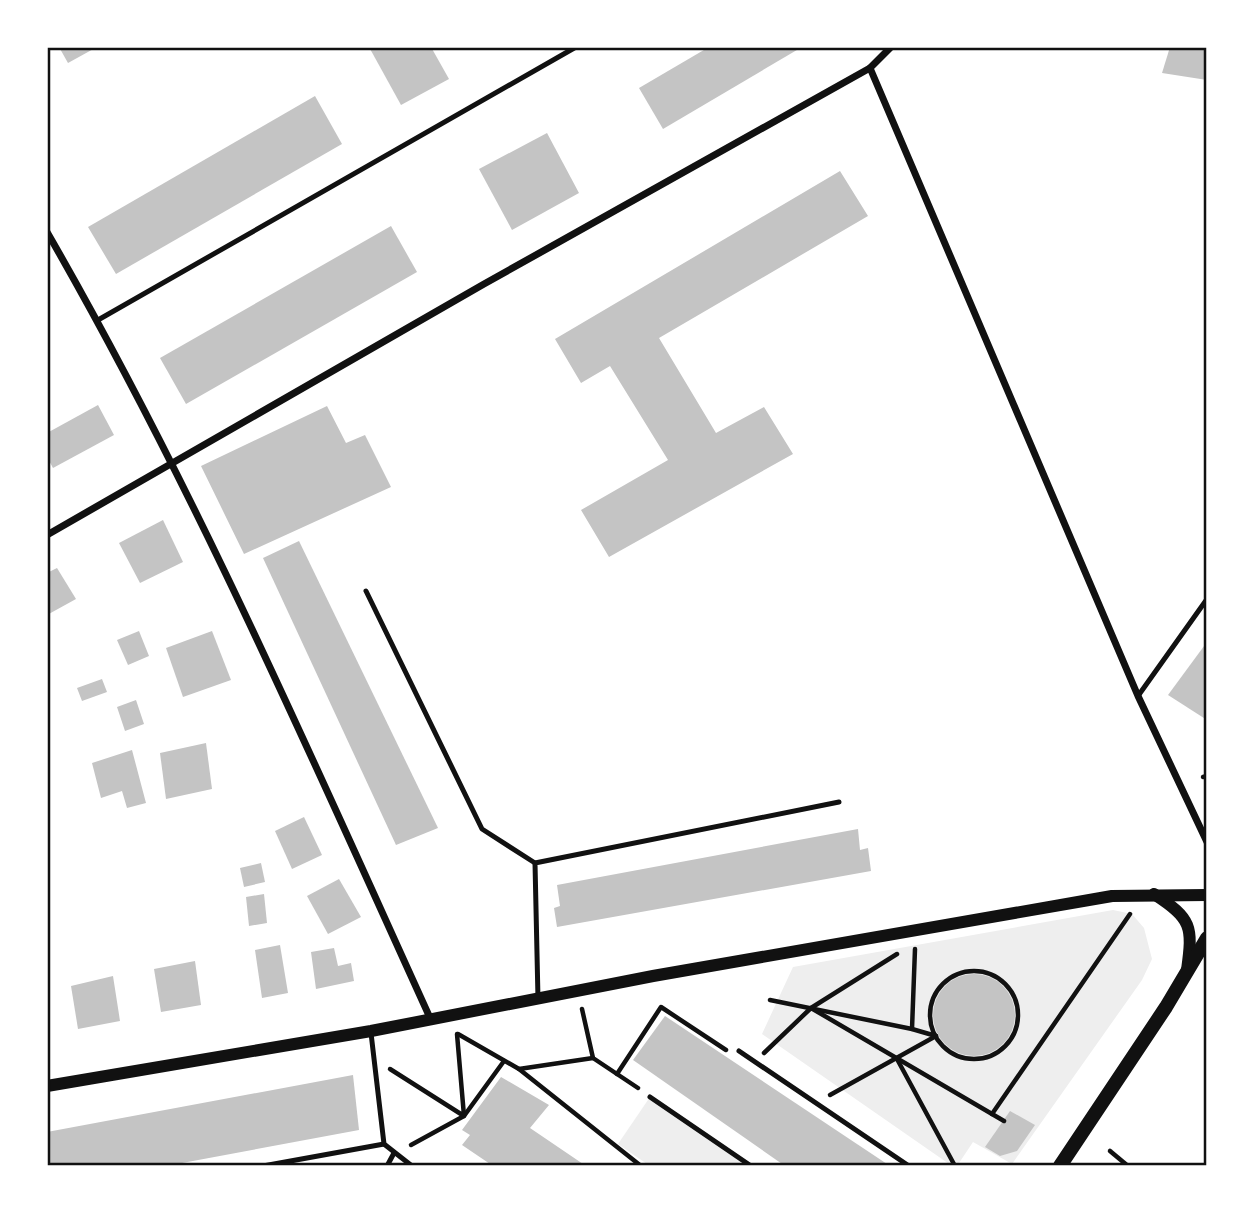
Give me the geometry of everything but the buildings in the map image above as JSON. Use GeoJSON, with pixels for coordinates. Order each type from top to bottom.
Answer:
{"type":"FeatureCollection","features":[{"type":"Feature","properties":{"kind":"main road"},"geometry":{"type":"LineString","coordinates":[[1060,1166],[1166,1007],[1207,938]]}},
{"type":"Feature","properties":{"kind":"street"},"geometry":{"type":"LineString","coordinates":[[47,535],[507,271],[870,68],[891,47]]}},
{"type":"Feature","properties":{"kind":"street"},"geometry":{"type":"LineString","coordinates":[[870,68],[1138,696],[1207,842]]}},
{"type":"Feature","properties":{"kind":"street"},"geometry":{"type":"LineString","coordinates":[[47,232],[98,320],[173,463],[296,722],[431,1020]]}},
{"type":"Feature","properties":{"kind":"street"},"geometry":{"type":"LineString","coordinates":[[1154,894],[1180,912],[1192,938],[1187,971]]}},
{"type":"Feature","properties":{"kind":"street"},"geometry":{"type":"LineString","coordinates":[[47,1086],[371,1031],[653,976],[1112,896],[1207,895]]}},
{"type":"Feature","properties":{"kind":"lane"},"geometry":{"type":"LineString","coordinates":[[98,320],[576,47]]}},
{"type":"Feature","properties":{"kind":"lane"},"geometry":{"type":"LineString","coordinates":[[366,591],[482,829],[535,863],[839,802]]}},
{"type":"Feature","properties":{"kind":"lane"},"geometry":{"type":"LineString","coordinates":[[1138,696],[1207,599]]}},
{"type":"Feature","properties":{"kind":"lane"},"geometry":{"type":"LineString","coordinates":[[535,863],[538,999]]}},
{"type":"Feature","properties":{"kind":"lane"},"geometry":{"type":"LineString","coordinates":[[371,1031],[384,1144],[412,1166]]}},
{"type":"Feature","properties":{"kind":"lane"},"geometry":{"type":"LineString","coordinates":[[739,1051],[909,1166]]}},
{"type":"Feature","properties":{"kind":"lane"},"geometry":{"type":"LineString","coordinates":[[650,1097],[751,1166]]}},
{"type":"Feature","properties":{"kind":"lane"},"geometry":{"type":"LineString","coordinates":[[263,1166],[384,1144]]}},
{"type":"Feature","properties":{"kind":"lane"},"geometry":{"type":"LineString","coordinates":[[387,1166],[394,1153]]}},
{"type":"Feature","properties":{"kind":"path"},"geometry":{"type":"LineString","coordinates":[[992,1114],[1132,910]]}},
{"type":"Feature","properties":{"kind":"path"},"geometry":{"type":"LineString","coordinates":[[755,1062],[811,1008],[915,942],[912,1029]]}},
{"type":"Feature","properties":{"kind":"path"},"geometry":{"type":"LineString","coordinates":[[770,1000],[936,1036],[941,1044],[954,1054],[969,1059],[986,1058],[1002,1050],[1013,1036],[1018,1020],[1017,1002],[1008,986],[994,975],[977,971],[960,973],[945,981],[935,995],[930,1012],[932,1029],[936,1036]]}},
{"type":"Feature","properties":{"kind":"path"},"geometry":{"type":"LineString","coordinates":[[580,1003],[593,1058]]}},
{"type":"Feature","properties":{"kind":"path"},"geometry":{"type":"LineString","coordinates":[[617,1074],[661,1007],[730,1053]]}},
{"type":"Feature","properties":{"kind":"path"},"geometry":{"type":"LineString","coordinates":[[811,1008],[1004,1121]]}},
{"type":"Feature","properties":{"kind":"path"},"geometry":{"type":"LineString","coordinates":[[431,1020],[519,1069],[642,1166]]}},
{"type":"Feature","properties":{"kind":"path"},"geometry":{"type":"LineString","coordinates":[[457,1033],[464,1116]]}},
{"type":"Feature","properties":{"kind":"path"},"geometry":{"type":"LineString","coordinates":[[816,1103],[936,1036]]}},
{"type":"Feature","properties":{"kind":"path"},"geometry":{"type":"LineString","coordinates":[[374,1058],[464,1116]]}},
{"type":"Feature","properties":{"kind":"path"},"geometry":{"type":"LineString","coordinates":[[519,1069],[593,1058],[650,1097]]}},
{"type":"Feature","properties":{"kind":"path"},"geometry":{"type":"LineString","coordinates":[[897,1059],[955,1166]]}},
{"type":"Feature","properties":{"kind":"path"},"geometry":{"type":"LineString","coordinates":[[394,1153],[464,1116],[505,1061]]}},
{"type":"Feature","properties":{"kind":"path"},"geometry":{"type":"LineString","coordinates":[[1110,1151],[1128,1166]]}},
{"type":"Feature","properties":{"kind":"shaded area"},"geometry":{"type":"Polygon","coordinates":[[[1113,910],[1132,914],[1144,928],[1152,959],[1142,980],[1012,1164],[973,1142],[957,1166],[952,1166],[762,1034],[793,967],[1113,910]]]}},
{"type":"Feature","properties":{"kind":"shaded area"},"geometry":{"type":"Polygon","coordinates":[[[650,1097],[751,1166],[650,1166],[618,1144],[650,1097]]]}}]}
